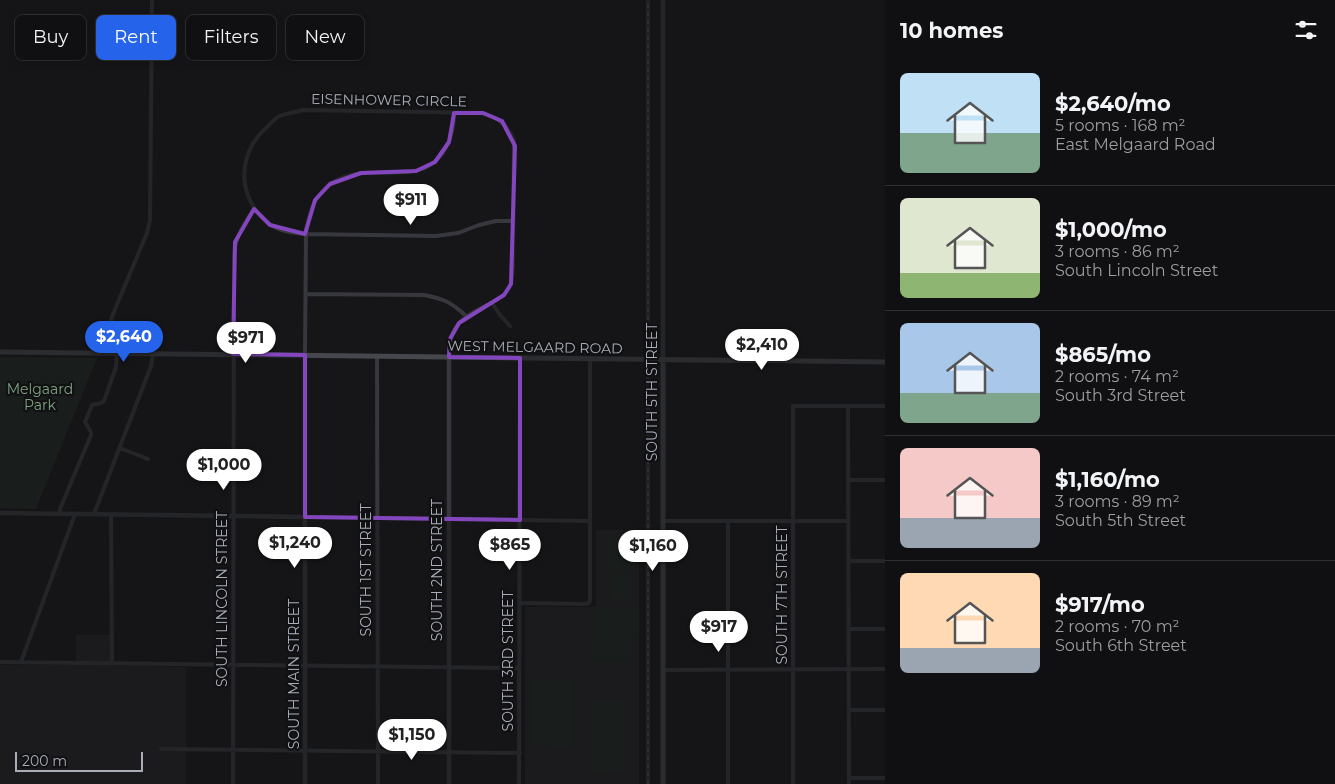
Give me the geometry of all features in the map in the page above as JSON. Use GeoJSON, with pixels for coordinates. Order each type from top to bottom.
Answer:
{"type":"FeatureCollection","features":[{"type":"Feature","properties":{"kind":"main road","name":"WEST MELGAARD ROAD"},"geometry":{"type":"LineString","coordinates":[[0,352],[885,362]]}},
{"type":"Feature","properties":{"kind":"main road","name":"SOUTH 5TH STREET"},"geometry":{"type":"LineString","coordinates":[[663,360],[663,784]]}},
{"type":"Feature","properties":{"kind":"street"},"geometry":{"type":"LineString","coordinates":[[101,353],[113,314],[147,233],[150,220],[152,0]]}},
{"type":"Feature","properties":{"kind":"street","name":"SOUTH 5TH STREET"},"geometry":{"type":"LineString","coordinates":[[663,0],[663,360]]}},
{"type":"Feature","properties":{"kind":"street","name":"EISENHOWER CIRCLE"},"geometry":{"type":"LineString","coordinates":[[449,357],[450,339],[459,324],[466,316],[504,295],[511,284],[514,221],[515,146],[507,126],[496,117],[483,113],[303,110],[280,116],[258,135],[250,149],[244,168],[244,184],[248,198],[254,209],[270,225],[290,233],[436,236],[458,233],[496,221],[514,221]]}},
{"type":"Feature","properties":{"kind":"street"},"geometry":{"type":"LineString","coordinates":[[306,355],[306,234],[310,212],[315,200],[321,191],[330,184],[361,173],[404,173],[426,168],[435,162],[449,142],[453,130],[454,113]]}},
{"type":"Feature","properties":{"kind":"street","name":"SOUTH LINCOLN STREET"},"geometry":{"type":"LineString","coordinates":[[233,784],[233,354],[235,242],[238,232],[254,209]]}},
{"type":"Feature","properties":{"kind":"street"},"geometry":{"type":"LineString","coordinates":[[306,294],[424,295],[443,299],[456,306],[466,316]]}},
{"type":"Feature","properties":{"kind":"street"},"geometry":{"type":"LineString","coordinates":[[492,303],[510,326]]}},
{"type":"Feature","properties":{"kind":"street"},"geometry":{"type":"LineString","coordinates":[[60,514],[60,509],[91,435],[85,422],[89,408],[104,401],[116,367],[117,353]]}},
{"type":"Feature","properties":{"kind":"street"},"geometry":{"type":"LineString","coordinates":[[94,514],[151,366],[153,353]]}},
{"type":"Feature","properties":{"kind":"street","name":"SOUTH MAIN STREET"},"geometry":{"type":"LineString","coordinates":[[305,784],[306,355]]}},
{"type":"Feature","properties":{"kind":"street","name":"SOUTH 1ST STREET"},"geometry":{"type":"LineString","coordinates":[[377,356],[378,784]]}},
{"type":"Feature","properties":{"kind":"street","name":"SOUTH 2ND STREET"},"geometry":{"type":"LineString","coordinates":[[448,784],[449,357]]}},
{"type":"Feature","properties":{"kind":"street","name":"SOUTH 3RD STREET"},"geometry":{"type":"LineString","coordinates":[[519,784],[520,358]]}},
{"type":"Feature","properties":{"kind":"street"},"geometry":{"type":"LineString","coordinates":[[520,603],[589,603],[590,359]]}},
{"type":"Feature","properties":{"kind":"street","name":"SOUTH 7TH STREET"},"geometry":{"type":"LineString","coordinates":[[793,784],[793,406],[848,406]]}},
{"type":"Feature","properties":{"kind":"street"},"geometry":{"type":"LineString","coordinates":[[849,784],[848,406],[884,406]]}},
{"type":"Feature","properties":{"kind":"street"},"geometry":{"type":"LineString","coordinates":[[120,448],[148,458]]}},
{"type":"Feature","properties":{"kind":"street"},"geometry":{"type":"LineString","coordinates":[[848,480],[884,480]]}},
{"type":"Feature","properties":{"kind":"street"},"geometry":{"type":"LineString","coordinates":[[0,513],[589,521]]}},
{"type":"Feature","properties":{"kind":"street"},"geometry":{"type":"LineString","coordinates":[[21,662],[75,514]]}},
{"type":"Feature","properties":{"kind":"street"},"geometry":{"type":"LineString","coordinates":[[111,514],[112,663]]}},
{"type":"Feature","properties":{"kind":"street"},"geometry":{"type":"LineString","coordinates":[[662,521],[848,521]]}},
{"type":"Feature","properties":{"kind":"street"},"geometry":{"type":"LineString","coordinates":[[728,521],[728,784]]}},
{"type":"Feature","properties":{"kind":"street"},"geometry":{"type":"LineString","coordinates":[[848,561],[884,561]]}},
{"type":"Feature","properties":{"kind":"street"},"geometry":{"type":"LineString","coordinates":[[848,629],[885,628]]}},
{"type":"Feature","properties":{"kind":"street"},"geometry":{"type":"LineString","coordinates":[[0,662],[519,668]]}},
{"type":"Feature","properties":{"kind":"street"},"geometry":{"type":"LineString","coordinates":[[663,670],[885,669]]}},
{"type":"Feature","properties":{"kind":"street"},"geometry":{"type":"LineString","coordinates":[[849,710],[885,710]]}},
{"type":"Feature","properties":{"kind":"street"},"geometry":{"type":"LineString","coordinates":[[161,749],[520,753]]}},
{"type":"Feature","properties":{"kind":"street"},"geometry":{"type":"LineString","coordinates":[[849,778],[885,778]]}},
{"type":"Feature","properties":{"kind":"highlighted area"},"geometry":{"type":"Polygon","coordinates":[[[454,113],[483,113],[502,121],[515,146],[511,284],[504,295],[459,323],[450,339],[449,357],[520,358],[520,520],[305,517],[305,355],[233,354],[235,242],[254,209],[270,225],[305,234],[315,200],[330,184],[361,173],[416,171],[435,162],[449,142],[454,113]]]}},
{"type":"Feature","properties":{"kind":"shaded area"},"geometry":{"type":"Polygon","coordinates":[[[596,530],[639,530],[639,784],[525,784],[525,607],[596,607],[596,530]]]}},
{"type":"Feature","properties":{"kind":"shaded area"},"geometry":{"type":"Polygon","coordinates":[[[76,635],[110,635],[110,666],[186,667],[186,784],[0,784],[0,665],[76,665],[76,635]]]}},
{"type":"Feature","properties":{"kind":"green space","name":"Melgaard Park"},"geometry":{"type":"Polygon","coordinates":[[[0,357],[97,358],[36,509],[0,508],[0,357]]]}},
{"type":"Feature","properties":{"kind":"green space"},"geometry":{"type":"Polygon","coordinates":[[[608,536],[636,536],[636,570],[608,570],[608,536]]]}},
{"type":"Feature","properties":{"kind":"green space"},"geometry":{"type":"Polygon","coordinates":[[[611,572],[632,572],[632,599],[611,599],[611,572]]]}},
{"type":"Feature","properties":{"kind":"green space"},"geometry":{"type":"Polygon","coordinates":[[[596,607],[639,607],[639,638],[632,638],[632,663],[591,662],[591,641],[596,641],[596,607]]]}},
{"type":"Feature","properties":{"kind":"green space"},"geometry":{"type":"Polygon","coordinates":[[[530,679],[574,680],[574,746],[571,749],[530,745],[530,679]]]}},
{"type":"Feature","properties":{"kind":"green space"},"geometry":{"type":"Polygon","coordinates":[[[592,701],[624,701],[624,772],[592,773],[592,701]]]}},
{"type":"Feature","properties":{"kind":"railway"},"geometry":{"type":"LineString","coordinates":[[648,0],[648,784]]}}]}
